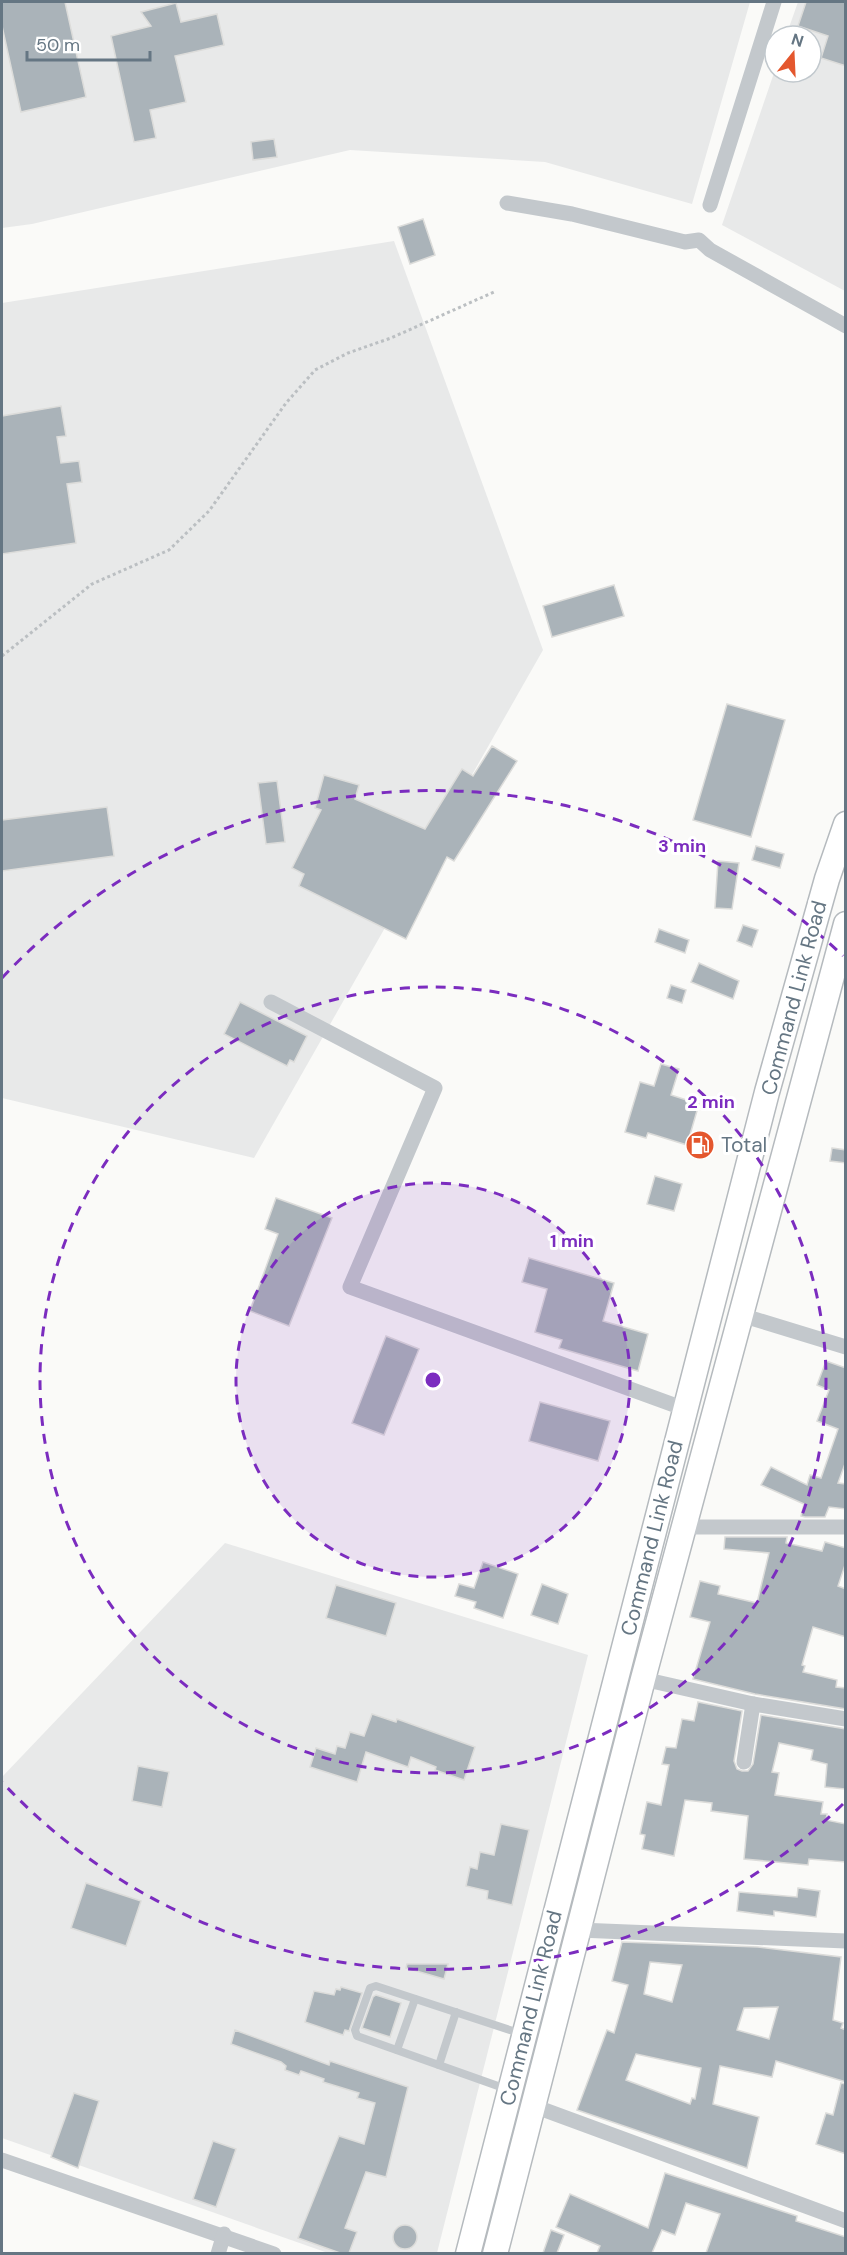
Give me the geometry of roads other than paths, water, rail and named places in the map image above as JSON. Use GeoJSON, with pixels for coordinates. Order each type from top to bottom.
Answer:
{"type":"FeatureCollection","features":[{"type":"Feature","properties":{"kind":"main road","name":"Command Link Road"},"geometry":{"type":"LineString","coordinates":[[468,2253],[767,1092],[827,879],[846,824]]}},
{"type":"Feature","properties":{"kind":"main road","name":"Command Link Road"},"geometry":{"type":"LineString","coordinates":[[495,2253],[531,2105],[579,1930],[683,1527],[846,924]]}},
{"type":"Feature","properties":{"kind":"main road"},"geometry":{"type":"LineString","coordinates":[[482,2197],[508,2204]]}},
{"type":"Feature","properties":{"kind":"street"},"geometry":{"type":"LineString","coordinates":[[710,205],[774,2]]}},
{"type":"Feature","properties":{"kind":"street"},"geometry":{"type":"LineString","coordinates":[[507,203],[572,213],[685,242],[699,240],[710,250],[846,326]]}},
{"type":"Feature","properties":{"kind":"street"},"geometry":{"type":"LineString","coordinates":[[271,1002],[435,1088],[350,1287],[685,1408]]}},
{"type":"Feature","properties":{"kind":"street"},"geometry":{"type":"LineString","coordinates":[[741,1315],[846,1347]]}},
{"type":"Feature","properties":{"kind":"street"},"geometry":{"type":"LineString","coordinates":[[683,1527],[846,1527]]}},
{"type":"Feature","properties":{"kind":"street"},"geometry":{"type":"LineString","coordinates":[[643,1679],[753,1704],[846,1719]]}},
{"type":"Feature","properties":{"kind":"street"},"geometry":{"type":"LineString","coordinates":[[744,1762],[753,1704]]}},
{"type":"Feature","properties":{"kind":"street"},"geometry":{"type":"LineString","coordinates":[[579,1930],[846,1941]]}},
{"type":"Feature","properties":{"kind":"street"},"geometry":{"type":"LineString","coordinates":[[531,2105],[846,2221]]}},
{"type":"Feature","properties":{"kind":"street"},"geometry":{"type":"LineString","coordinates":[[2,2160],[224,2234],[274,2253]]}},
{"type":"Feature","properties":{"kind":"street"},"geometry":{"type":"LineString","coordinates":[[218,2253],[224,2234]]}},
{"type":"Feature","properties":{"kind":"lane"},"geometry":{"type":"LineString","coordinates":[[510,2090],[357,2036],[355,2030],[370,1988],[376,1986],[524,2035]]}},
{"type":"Feature","properties":{"kind":"lane"},"geometry":{"type":"LineString","coordinates":[[397,2050],[415,1999]]}},
{"type":"Feature","properties":{"kind":"lane"},"geometry":{"type":"LineString","coordinates":[[439,2065],[456,2012]]}},
{"type":"Feature","properties":{"kind":"place","name":"Total"},"geometry":{"type":"Point","coordinates":[700,1145]}}]}
